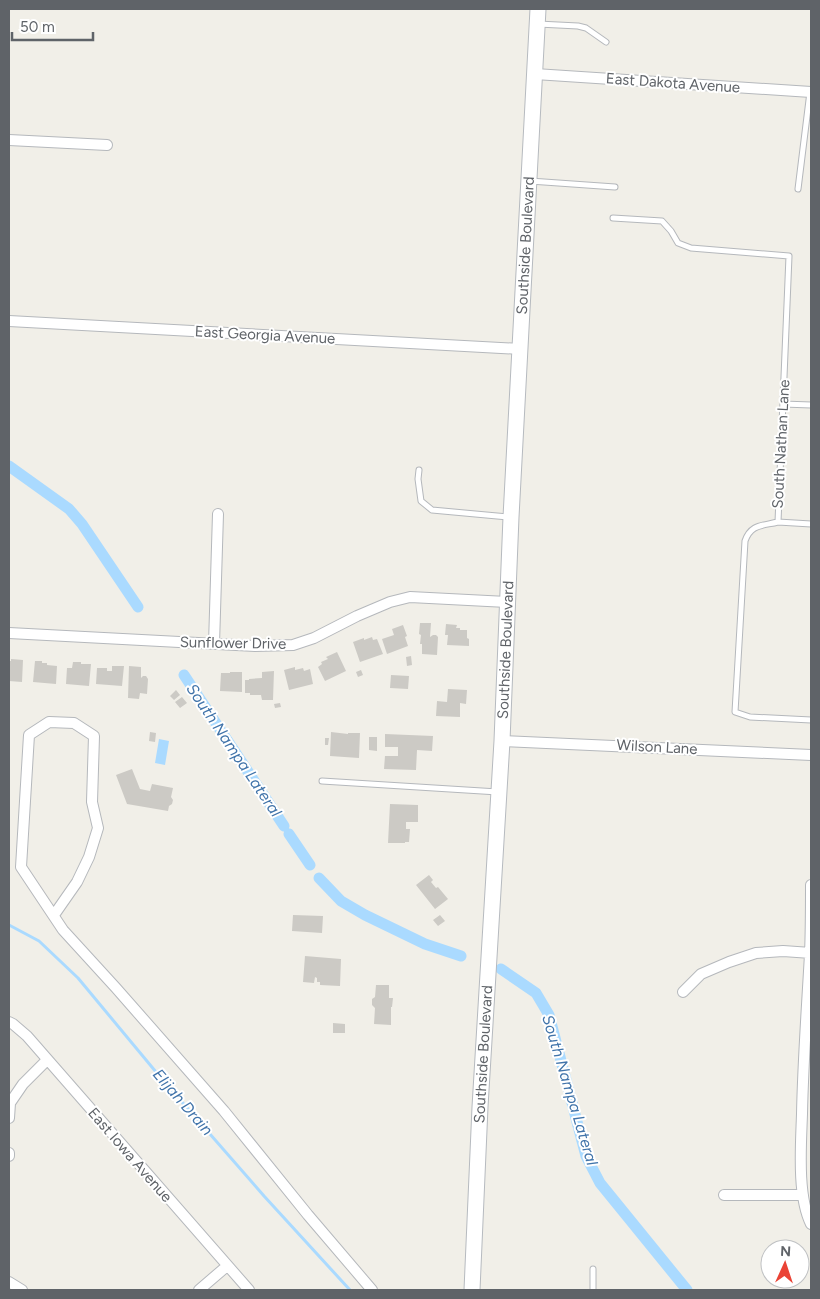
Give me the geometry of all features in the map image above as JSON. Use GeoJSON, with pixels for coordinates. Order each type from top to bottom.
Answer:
{"type":"FeatureCollection","features":[{"type":"Feature","properties":{"kind":"main road","name":"Southside Boulevard"},"geometry":{"type":"LineString","coordinates":[[472,1290],[480,1107],[502,740],[511,517],[538,16]]}},
{"type":"Feature","properties":{"kind":"street","name":"East Dakota Avenue"},"geometry":{"type":"LineString","coordinates":[[535,74],[811,92]]}},
{"type":"Feature","properties":{"kind":"street"},"geometry":{"type":"LineString","coordinates":[[9,140],[107,145]]}},
{"type":"Feature","properties":{"kind":"street","name":"East Georgia Avenue"},"geometry":{"type":"LineString","coordinates":[[9,322],[521,349]]}},
{"type":"Feature","properties":{"kind":"street"},"geometry":{"type":"LineString","coordinates":[[214,644],[218,514]]}},
{"type":"Feature","properties":{"kind":"street","name":"Sunflower Drive"},"geometry":{"type":"LineString","coordinates":[[9,633],[255,646],[293,645],[314,638],[390,602],[410,597],[507,602]]}},
{"type":"Feature","properties":{"kind":"street"},"geometry":{"type":"LineString","coordinates":[[54,915],[77,882],[89,857],[98,828],[92,802],[94,736],[74,723],[49,722],[29,735],[21,867],[63,930],[224,1111],[308,1216],[372,1290]]}},
{"type":"Feature","properties":{"kind":"street","name":"Wilson Lane"},"geometry":{"type":"LineString","coordinates":[[502,740],[811,755]]}},
{"type":"Feature","properties":{"kind":"street"},"geometry":{"type":"LineString","coordinates":[[811,885],[811,953],[803,1068],[806,1131],[803,1195],[811,1224]]}},
{"type":"Feature","properties":{"kind":"street"},"geometry":{"type":"LineString","coordinates":[[683,992],[701,974],[756,953],[783,951],[811,953]]}},
{"type":"Feature","properties":{"kind":"street","name":"East Iowa Avenue"},"geometry":{"type":"LineString","coordinates":[[9,1022],[27,1036],[249,1290]]}},
{"type":"Feature","properties":{"kind":"street"},"geometry":{"type":"LineString","coordinates":[[9,1118],[10,1103],[14,1096],[46,1060]]}},
{"type":"Feature","properties":{"kind":"street"},"geometry":{"type":"LineString","coordinates":[[724,1195],[803,1195]]}},
{"type":"Feature","properties":{"kind":"street"},"geometry":{"type":"LineString","coordinates":[[199,1290],[227,1266]]}},
{"type":"Feature","properties":{"kind":"street"},"geometry":{"type":"LineString","coordinates":[[9,1282],[22,1290]]}},
{"type":"Feature","properties":{"kind":"lane"},"geometry":{"type":"LineString","coordinates":[[538,16],[586,28],[606,42]]}},
{"type":"Feature","properties":{"kind":"lane"},"geometry":{"type":"LineString","coordinates":[[798,189],[811,92]]}},
{"type":"Feature","properties":{"kind":"lane"},"geometry":{"type":"LineString","coordinates":[[530,181],[615,186]]}},
{"type":"Feature","properties":{"kind":"lane","name":"South Nathan Lane"},"geometry":{"type":"LineString","coordinates":[[613,218],[662,221],[678,242],[691,248],[789,256],[778,522],[754,527],[744,541],[735,712],[750,717],[811,720]]}},
{"type":"Feature","properties":{"kind":"lane"},"geometry":{"type":"LineString","coordinates":[[783,404],[811,405]]}},
{"type":"Feature","properties":{"kind":"lane"},"geometry":{"type":"LineString","coordinates":[[419,470],[418,479],[421,501],[432,510],[511,517]]}},
{"type":"Feature","properties":{"kind":"lane"},"geometry":{"type":"LineString","coordinates":[[778,522],[811,524]]}},
{"type":"Feature","properties":{"kind":"lane"},"geometry":{"type":"LineString","coordinates":[[322,781],[499,792]]}},
{"type":"Feature","properties":{"kind":"lane"},"geometry":{"type":"LineString","coordinates":[[593,1269],[593,1290]]}},
{"type":"Feature","properties":{"kind":"water"},"geometry":{"type":"Polygon","coordinates":[[[159,739],[169,741],[165,765],[155,763],[159,739]]]}},
{"type":"Feature","properties":{"kind":"building"},"geometry":{"type":"Polygon","coordinates":[[[420,623],[431,623],[430,637],[436,635],[438,637],[437,655],[422,654],[421,635],[419,634],[420,623]]]}},
{"type":"Feature","properties":{"kind":"building"},"geometry":{"type":"Polygon","coordinates":[[[446,624],[457,625],[456,628],[460,628],[460,630],[467,630],[469,646],[447,645],[448,635],[445,635],[446,624]]]}},
{"type":"Feature","properties":{"kind":"building"},"geometry":{"type":"Polygon","coordinates":[[[403,625],[408,646],[387,654],[382,639],[394,635],[392,629],[403,625]]]}},
{"type":"Feature","properties":{"kind":"building"},"geometry":{"type":"Polygon","coordinates":[[[372,637],[373,640],[377,639],[383,654],[360,662],[353,642],[372,637]]]}},
{"type":"Feature","properties":{"kind":"building"},"geometry":{"type":"Polygon","coordinates":[[[337,652],[346,671],[325,681],[318,667],[322,664],[321,662],[328,659],[326,657],[337,652]]]}},
{"type":"Feature","properties":{"kind":"building"},"geometry":{"type":"Polygon","coordinates":[[[411,656],[412,665],[407,666],[406,657],[411,656]]]}},
{"type":"Feature","properties":{"kind":"building"},"geometry":{"type":"Polygon","coordinates":[[[11,659],[23,660],[22,682],[9,681],[9,661],[11,659]]]}},
{"type":"Feature","properties":{"kind":"building"},"geometry":{"type":"Polygon","coordinates":[[[35,661],[42,661],[42,663],[47,663],[47,665],[57,666],[56,684],[33,682],[35,661]]]}},
{"type":"Feature","properties":{"kind":"building"},"geometry":{"type":"Polygon","coordinates":[[[73,662],[91,664],[89,686],[66,684],[67,668],[72,668],[73,662]]]}},
{"type":"Feature","properties":{"kind":"building"},"geometry":{"type":"Polygon","coordinates":[[[112,666],[124,666],[122,686],[96,684],[97,668],[107,668],[107,671],[112,671],[112,666]]]}},
{"type":"Feature","properties":{"kind":"building"},"geometry":{"type":"Polygon","coordinates":[[[129,666],[141,667],[141,678],[146,676],[148,679],[147,694],[140,693],[139,699],[128,698],[129,666]]]}},
{"type":"Feature","properties":{"kind":"building"},"geometry":{"type":"Polygon","coordinates":[[[295,667],[295,670],[303,668],[304,671],[310,669],[313,684],[289,690],[284,670],[295,667]]]}},
{"type":"Feature","properties":{"kind":"building"},"geometry":{"type":"Polygon","coordinates":[[[361,670],[363,675],[358,677],[356,672],[361,670]]]}},
{"type":"Feature","properties":{"kind":"building"},"geometry":{"type":"Polygon","coordinates":[[[274,671],[273,700],[262,700],[261,695],[245,693],[245,680],[262,678],[262,672],[274,671]]]}},
{"type":"Feature","properties":{"kind":"building"},"geometry":{"type":"Polygon","coordinates":[[[242,672],[242,692],[220,691],[221,673],[242,672]]]}},
{"type":"Feature","properties":{"kind":"building"},"geometry":{"type":"Polygon","coordinates":[[[391,675],[409,676],[408,689],[390,688],[391,675]]]}},
{"type":"Feature","properties":{"kind":"building"},"geometry":{"type":"Polygon","coordinates":[[[448,689],[467,690],[466,704],[460,703],[460,717],[436,716],[437,701],[447,702],[448,689]]]}},
{"type":"Feature","properties":{"kind":"building"},"geometry":{"type":"Polygon","coordinates":[[[176,690],[180,695],[174,700],[170,696],[176,690]]]}},
{"type":"Feature","properties":{"kind":"building"},"geometry":{"type":"Polygon","coordinates":[[[182,697],[187,703],[180,708],[175,702],[182,697]]]}},
{"type":"Feature","properties":{"kind":"building"},"geometry":{"type":"Polygon","coordinates":[[[280,703],[281,707],[275,708],[274,704],[280,703]]]}},
{"type":"Feature","properties":{"kind":"building"},"geometry":{"type":"Polygon","coordinates":[[[150,732],[156,733],[155,742],[149,741],[150,732]]]}},
{"type":"Feature","properties":{"kind":"building"},"geometry":{"type":"Polygon","coordinates":[[[331,732],[360,733],[359,758],[330,756],[331,732]]]}},
{"type":"Feature","properties":{"kind":"building"},"geometry":{"type":"Polygon","coordinates":[[[385,734],[433,736],[432,751],[417,750],[416,770],[384,769],[385,756],[398,756],[398,747],[385,747],[385,734]]]}},
{"type":"Feature","properties":{"kind":"building"},"geometry":{"type":"Polygon","coordinates":[[[369,737],[377,737],[377,751],[369,750],[369,737]]]}},
{"type":"Feature","properties":{"kind":"building"},"geometry":{"type":"Polygon","coordinates":[[[325,738],[329,738],[328,745],[325,745],[325,738]]]}},
{"type":"Feature","properties":{"kind":"building"},"geometry":{"type":"Polygon","coordinates":[[[132,769],[140,789],[150,791],[152,784],[173,788],[171,797],[173,800],[168,811],[127,804],[116,775],[132,769]]]}},
{"type":"Feature","properties":{"kind":"building"},"geometry":{"type":"Polygon","coordinates":[[[390,804],[418,805],[418,822],[406,822],[406,829],[410,829],[409,842],[388,843],[390,804]]]}},
{"type":"Feature","properties":{"kind":"building"},"geometry":{"type":"Polygon","coordinates":[[[429,875],[433,880],[431,882],[448,899],[435,909],[416,885],[429,875]]]}},
{"type":"Feature","properties":{"kind":"building"},"geometry":{"type":"Polygon","coordinates":[[[293,915],[323,916],[322,933],[292,931],[293,915]]]}},
{"type":"Feature","properties":{"kind":"building"},"geometry":{"type":"Polygon","coordinates":[[[440,915],[445,921],[438,926],[433,920],[440,915]]]}},
{"type":"Feature","properties":{"kind":"building"},"geometry":{"type":"Polygon","coordinates":[[[305,956],[341,959],[340,986],[320,985],[320,982],[317,982],[315,977],[314,983],[303,982],[305,956]]]}},
{"type":"Feature","properties":{"kind":"building"},"geometry":{"type":"Polygon","coordinates":[[[376,985],[389,985],[389,998],[393,998],[391,1025],[374,1024],[375,1008],[372,1005],[372,999],[375,997],[376,985]]]}},
{"type":"Feature","properties":{"kind":"building"},"geometry":{"type":"Polygon","coordinates":[[[333,1023],[345,1024],[345,1033],[333,1033],[333,1023]]]}},
{"type":"Feature","properties":{"kind":"waterway","name":"South Nampa Lateral"},"geometry":{"type":"LineString","coordinates":[[9,466],[69,509],[82,524],[138,607]]}},
{"type":"Feature","properties":{"kind":"waterway","name":"South Nampa Lateral"},"geometry":{"type":"LineString","coordinates":[[184,675],[284,826]]}},
{"type":"Feature","properties":{"kind":"waterway","name":"South Nampa Lateral"},"geometry":{"type":"LineString","coordinates":[[289,834],[310,865]]}},
{"type":"Feature","properties":{"kind":"waterway","name":"South Nampa Lateral"},"geometry":{"type":"LineString","coordinates":[[319,878],[341,901],[365,915],[425,944],[461,956]]}},
{"type":"Feature","properties":{"kind":"waterway","name":"Elijah Drain"},"geometry":{"type":"LineString","coordinates":[[9,925],[39,941],[78,978],[161,1078],[264,1196],[350,1290]]}},
{"type":"Feature","properties":{"kind":"waterway","name":"South Nampa Lateral"},"geometry":{"type":"LineString","coordinates":[[501,969],[536,993],[549,1015],[586,1156],[600,1183],[687,1290]]}}]}
